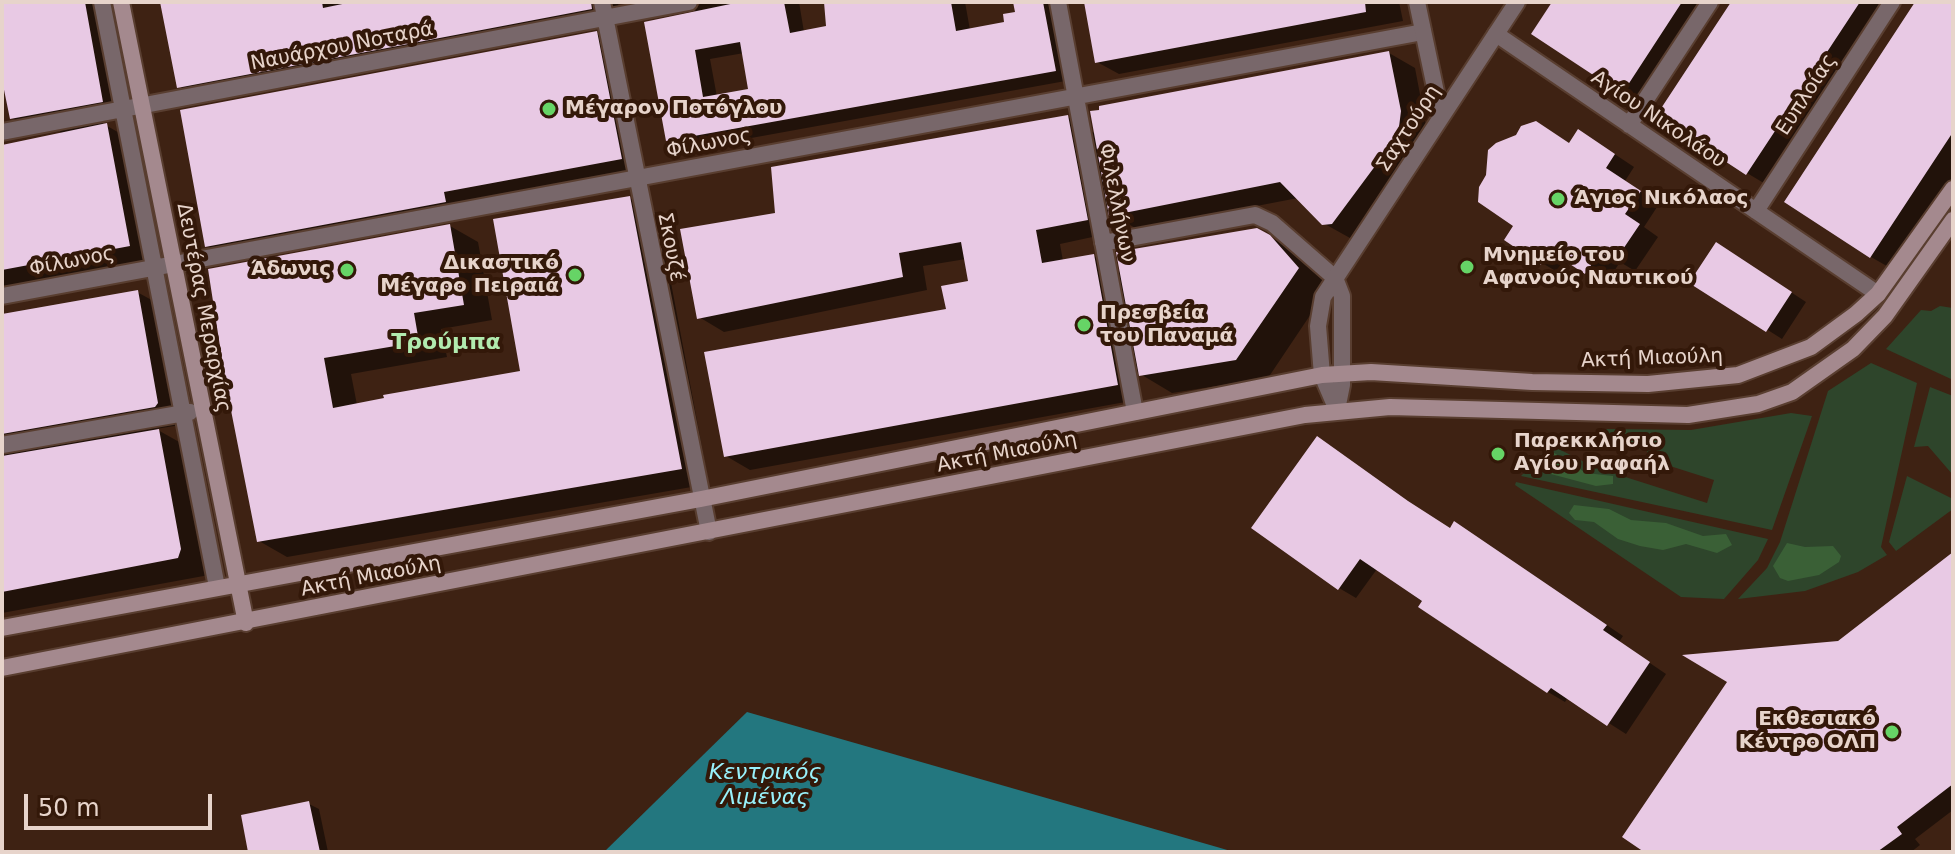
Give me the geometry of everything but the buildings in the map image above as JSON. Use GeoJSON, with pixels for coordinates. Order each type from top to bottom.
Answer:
{"type":"FeatureCollection","features":[{"type":"Feature","properties":{"kind":"main road","name":"Δευτέρας Μεραρχίας"},"geometry":{"type":"LineString","coordinates":[[121,2],[246,623]]}},
{"type":"Feature","properties":{"kind":"main road","name":"Ακτή Μιαούλη"},"geometry":{"type":"LineString","coordinates":[[2,628],[238,582],[701,499],[1322,375],[1341,373],[1532,382],[1711,380],[1765,367],[1811,347],[1878,294],[1953,189]]}},
{"type":"Feature","properties":{"kind":"main road","name":"Ακτή Μιαούλη"},"geometry":{"type":"LineString","coordinates":[[2,668],[1337,410],[1390,407],[1688,415],[1758,404],[1792,392],[1853,349],[1885,316],[1953,220]]}},
{"type":"Feature","properties":{"kind":"street","name":"Δευτέρας Μεραρχίας"},"geometry":{"type":"LineString","coordinates":[[102,2],[217,587]]}},
{"type":"Feature","properties":{"kind":"street","name":"Ναυάρχου Νοταρά"},"geometry":{"type":"LineString","coordinates":[[2,132],[603,10],[689,2]]}},
{"type":"Feature","properties":{"kind":"street","name":"Φιλελλήνων"},"geometry":{"type":"LineString","coordinates":[[1058,2],[1135,412]]}},
{"type":"Feature","properties":{"kind":"street"},"geometry":{"type":"LineString","coordinates":[[1417,2],[1441,116]]}},
{"type":"Feature","properties":{"kind":"street","name":"Σαχτούρη"},"geometry":{"type":"LineString","coordinates":[[1337,410],[1322,375],[1319,317],[1323,297],[1517,2]]}},
{"type":"Feature","properties":{"kind":"street"},"geometry":{"type":"LineString","coordinates":[[1629,125],[1710,2]]}},
{"type":"Feature","properties":{"kind":"street","name":"Ευπλοίας"},"geometry":{"type":"LineString","coordinates":[[1756,211],[1892,2]]}},
{"type":"Feature","properties":{"kind":"street","name":"Σκουζέ"},"geometry":{"type":"LineString","coordinates":[[603,10],[709,532]]}},
{"type":"Feature","properties":{"kind":"street","name":"Φίλωνος"},"geometry":{"type":"LineString","coordinates":[[2,296],[1423,32]]}},
{"type":"Feature","properties":{"kind":"street","name":"Αγίου Νικολάου"},"geometry":{"type":"LineString","coordinates":[[1496,34],[1878,294]]}},
{"type":"Feature","properties":{"kind":"street"},"geometry":{"type":"LineString","coordinates":[[1103,243],[1255,215],[1272,223],[1335,278],[1342,296],[1337,410]]}},
{"type":"Feature","properties":{"kind":"street"},"geometry":{"type":"LineString","coordinates":[[2,445],[203,409]]}},
{"type":"Feature","properties":{"kind":"green space"},"geometry":{"type":"Polygon","coordinates":[[[1940,306],[1953,308],[1951,379],[1886,349],[1921,310],[1931,311],[1940,306]]]}},
{"type":"Feature","properties":{"kind":"green space"},"geometry":{"type":"Polygon","coordinates":[[[1871,363],[1917,383],[1881,547],[1887,555],[1858,572],[1805,591],[1738,599],[1767,568],[1780,542],[1828,391],[1871,363]]]}},
{"type":"Feature","properties":{"kind":"green space"},"geometry":{"type":"Polygon","coordinates":[[[1930,387],[1953,396],[1953,475],[1928,446],[1914,447],[1930,387]]]}},
{"type":"Feature","properties":{"kind":"green space"},"geometry":{"type":"Polygon","coordinates":[[[1791,413],[1812,416],[1772,530],[1521,476],[1551,445],[1594,467],[1707,503],[1714,480],[1648,459],[1647,451],[1609,440],[1606,429],[1691,430],[1791,413]]]}},
{"type":"Feature","properties":{"kind":"green space"},"geometry":{"type":"Polygon","coordinates":[[[1551,451],[1586,473],[1613,476],[1613,484],[1596,486],[1547,473],[1541,465],[1551,451]]]}},
{"type":"Feature","properties":{"kind":"green space"},"geometry":{"type":"Polygon","coordinates":[[[1907,476],[1953,499],[1953,509],[1896,551],[1889,542],[1907,476]]]}},
{"type":"Feature","properties":{"kind":"green space"},"geometry":{"type":"Polygon","coordinates":[[[1516,482],[1768,539],[1758,560],[1724,599],[1681,597],[1515,485],[1516,482]]]}},
{"type":"Feature","properties":{"kind":"green space"},"geometry":{"type":"Polygon","coordinates":[[[1574,505],[1609,509],[1631,520],[1666,523],[1703,536],[1726,534],[1732,545],[1717,553],[1686,544],[1663,550],[1640,546],[1618,539],[1594,522],[1575,520],[1569,513],[1574,505]]]}},
{"type":"Feature","properties":{"kind":"green space"},"geometry":{"type":"Polygon","coordinates":[[[1787,543],[1805,547],[1833,546],[1841,556],[1839,562],[1819,575],[1788,581],[1780,578],[1773,566],[1787,543]]]}},
{"type":"Feature","properties":{"kind":"water","name":"Κεντρικός Λιμένας"},"geometry":{"type":"Polygon","coordinates":[[[747,712],[1217,847],[1234,852],[604,852],[747,712]]]}},
{"type":"Feature","properties":{"kind":"place","name":"Μέγαρον Ποτόγλου"},"geometry":{"type":"Point","coordinates":[549,109]}},
{"type":"Feature","properties":{"kind":"place","name":"Άγιος Νικόλαος"},"geometry":{"type":"Point","coordinates":[1558,199]}},
{"type":"Feature","properties":{"kind":"place","name":"Μνημείο του Αφανούς Ναυτικού"},"geometry":{"type":"Point","coordinates":[1467,267]}},
{"type":"Feature","properties":{"kind":"place","name":"Άδωνις"},"geometry":{"type":"Point","coordinates":[347,270]}},
{"type":"Feature","properties":{"kind":"place","name":"Δικαστικό Μέγαρο Πειραιά"},"geometry":{"type":"Point","coordinates":[575,275]}},
{"type":"Feature","properties":{"kind":"place","name":"Πρεσβεία του Παναμά"},"geometry":{"type":"Point","coordinates":[1084,325]}},
{"type":"Feature","properties":{"kind":"place","name":"Παρεκκλήσιο Αγίου Ραφαήλ"},"geometry":{"type":"Point","coordinates":[1498,454]}},
{"type":"Feature","properties":{"kind":"place","name":"Εκθεσιακό Κέντρο ΟΛΠ"},"geometry":{"type":"Point","coordinates":[1892,732]}},
{"type":"Feature","properties":{"kind":"district","name":"Τρούμπα"},"geometry":{"type":"Point","coordinates":[446,343]}}]}
